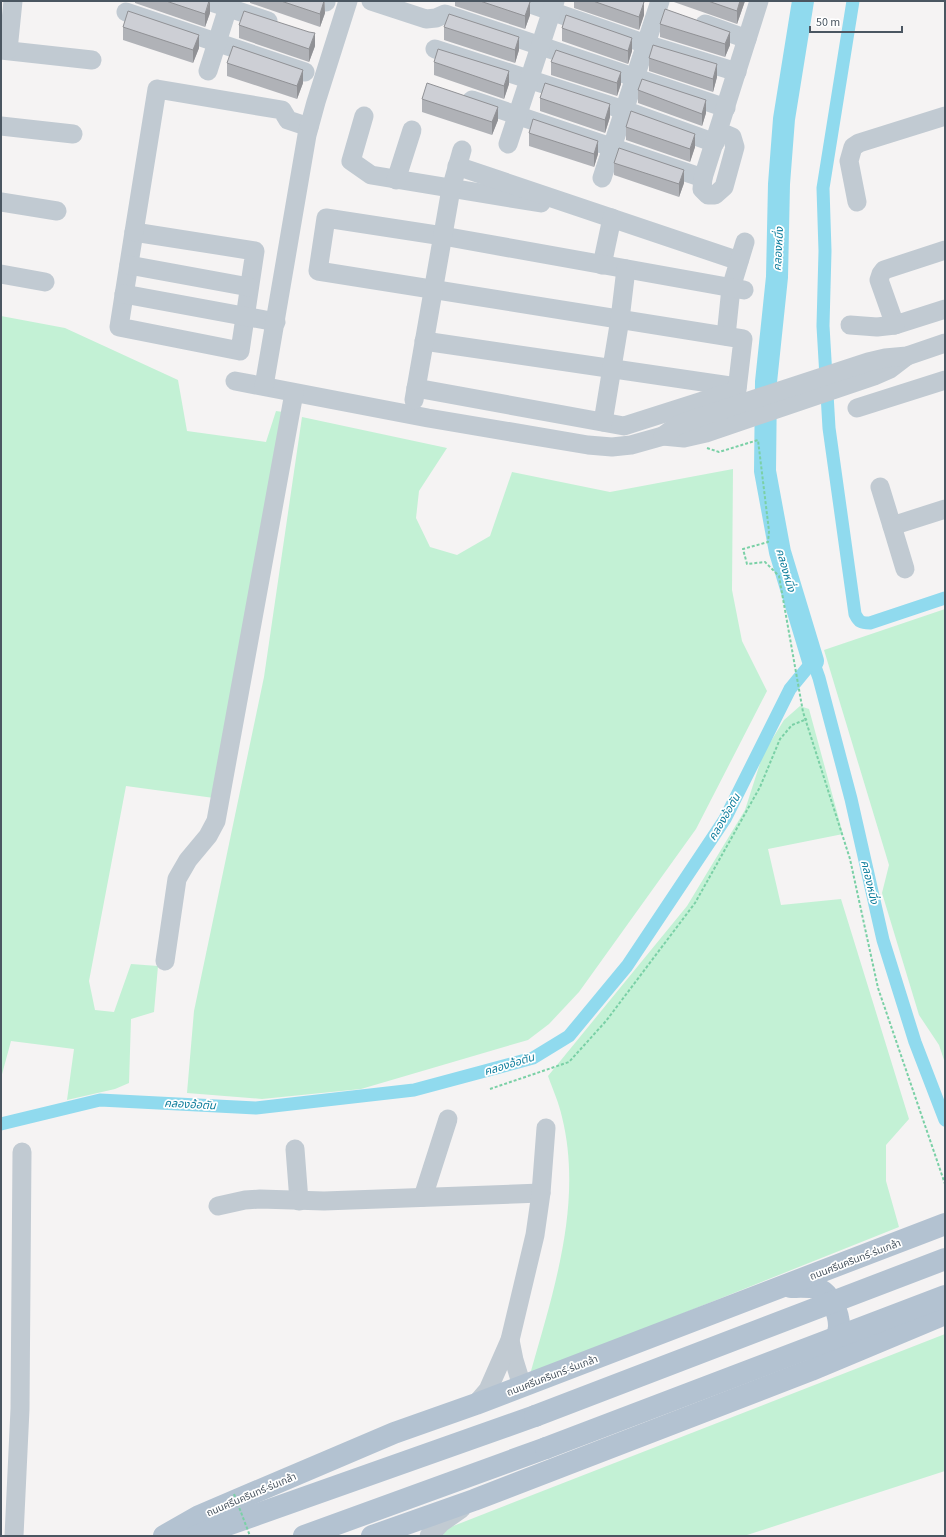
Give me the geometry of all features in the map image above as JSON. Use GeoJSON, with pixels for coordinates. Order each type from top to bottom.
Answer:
{"type":"FeatureCollection","features":[{"type":"Feature","properties":{"kind":"main road","name":"ถนนศรีนครินทร์-ร่มเกล้า"},"geometry":{"type":"LineString","coordinates":[[164,1536],[199,1516],[394,1433],[476,1404],[786,1287],[945,1224]]}},
{"type":"Feature","properties":{"kind":"main road","name":"ถนนศรีนครินทร์-ร่มเกล้า"},"geometry":{"type":"LineString","coordinates":[[196,1536],[535,1416],[945,1260]]}},
{"type":"Feature","properties":{"kind":"main road"},"geometry":{"type":"LineString","coordinates":[[786,1287],[817,1288],[826,1293],[835,1308],[839,1326],[836,1338],[811,1370]]}},
{"type":"Feature","properties":{"kind":"main road"},"geometry":{"type":"LineString","coordinates":[[304,1536],[546,1448],[945,1296]]}},
{"type":"Feature","properties":{"kind":"main road"},"geometry":{"type":"LineString","coordinates":[[372,1536],[400,1532],[474,1500],[811,1370],[945,1314]]}},
{"type":"Feature","properties":{"kind":"street"},"geometry":{"type":"LineString","coordinates":[[13,1],[5,50],[92,60]]}},
{"type":"Feature","properties":{"kind":"street"},"geometry":{"type":"LineString","coordinates":[[208,1],[229,4],[284,26]]}},
{"type":"Feature","properties":{"kind":"street"},"geometry":{"type":"LineString","coordinates":[[264,386],[309,127],[348,1]]}},
{"type":"Feature","properties":{"kind":"street"},"geometry":{"type":"LineString","coordinates":[[371,1],[426,19],[436,18],[445,14],[726,108]]}},
{"type":"Feature","properties":{"kind":"street"},"geometry":{"type":"LineString","coordinates":[[522,1],[553,6],[646,44],[737,72]]}},
{"type":"Feature","properties":{"kind":"street"},"geometry":{"type":"LineString","coordinates":[[717,137],[758,1]]}},
{"type":"Feature","properties":{"kind":"street"},"geometry":{"type":"LineString","coordinates":[[208,71],[229,4]]}},
{"type":"Feature","properties":{"kind":"street"},"geometry":{"type":"LineString","coordinates":[[508,144],[541,47],[553,6]]}},
{"type":"Feature","properties":{"kind":"street"},"geometry":{"type":"LineString","coordinates":[[602,178],[646,44],[665,9],[747,39]]}},
{"type":"Feature","properties":{"kind":"street"},"geometry":{"type":"LineString","coordinates":[[126,12],[305,72]]}},
{"type":"Feature","properties":{"kind":"street"},"geometry":{"type":"LineString","coordinates":[[435,49],[624,110],[717,137],[729,134],[735,142],[735,146],[724,187],[715,195],[708,195],[702,189],[703,178],[459,95]]}},
{"type":"Feature","properties":{"kind":"street"},"geometry":{"type":"LineString","coordinates":[[134,232],[255,251],[244,316],[240,351],[119,327],[124,294],[157,89],[282,110],[288,120],[309,127]]}},
{"type":"Feature","properties":{"kind":"street"},"geometry":{"type":"LineString","coordinates":[[364,116],[351,161],[371,175],[451,190],[591,211]]}},
{"type":"Feature","properties":{"kind":"street"},"geometry":{"type":"LineString","coordinates":[[857,202],[849,162],[853,147],[858,143],[945,116]]}},
{"type":"Feature","properties":{"kind":"street"},"geometry":{"type":"LineString","coordinates":[[1,126],[73,134]]}},
{"type":"Feature","properties":{"kind":"street"},"geometry":{"type":"LineString","coordinates":[[396,180],[412,130]]}},
{"type":"Feature","properties":{"kind":"street"},"geometry":{"type":"LineString","coordinates":[[411,415],[451,190],[460,158],[591,211],[739,261]]}},
{"type":"Feature","properties":{"kind":"street"},"geometry":{"type":"LineString","coordinates":[[1,202],[57,211]]}},
{"type":"Feature","properties":{"kind":"street"},"geometry":{"type":"LineString","coordinates":[[416,388],[624,426],[737,390],[743,339],[318,271],[326,218],[443,236],[737,289]]}},
{"type":"Feature","properties":{"kind":"street"},"geometry":{"type":"LineString","coordinates":[[602,265],[612,218]]}},
{"type":"Feature","properties":{"kind":"street"},"geometry":{"type":"LineString","coordinates":[[726,336],[737,289],[739,261],[745,242]]}},
{"type":"Feature","properties":{"kind":"street"},"geometry":{"type":"LineString","coordinates":[[894,325],[879,280],[880,274],[884,270],[945,250]]}},
{"type":"Feature","properties":{"kind":"street"},"geometry":{"type":"LineString","coordinates":[[129,265],[249,287]]}},
{"type":"Feature","properties":{"kind":"street"},"geometry":{"type":"LineString","coordinates":[[602,422],[620,319],[626,269]]}},
{"type":"Feature","properties":{"kind":"street"},"geometry":{"type":"LineString","coordinates":[[1,274],[45,282]]}},
{"type":"Feature","properties":{"kind":"street"},"geometry":{"type":"LineString","coordinates":[[124,294],[276,322]]}},
{"type":"Feature","properties":{"kind":"street"},"geometry":{"type":"LineString","coordinates":[[850,325],[877,328],[894,325],[945,309]]}},
{"type":"Feature","properties":{"kind":"street"},"geometry":{"type":"LineString","coordinates":[[424,341],[737,387]]}},
{"type":"Feature","properties":{"kind":"street"},"geometry":{"type":"LineString","coordinates":[[235,381],[411,415],[588,445],[612,447],[631,445],[663,436],[678,425],[701,428],[871,369],[885,358],[907,356],[945,343]]}},
{"type":"Feature","properties":{"kind":"street"},"geometry":{"type":"LineString","coordinates":[[857,408],[945,380]]}},
{"type":"Feature","properties":{"kind":"street"},"geometry":{"type":"LineString","coordinates":[[165,961],[177,880],[188,860],[208,836],[216,821],[294,393]]}},
{"type":"Feature","properties":{"kind":"street"},"geometry":{"type":"LineString","coordinates":[[880,487],[905,569]]}},
{"type":"Feature","properties":{"kind":"street"},"geometry":{"type":"LineString","coordinates":[[892,526],[945,509]]}},
{"type":"Feature","properties":{"kind":"street"},"geometry":{"type":"LineString","coordinates":[[423,1197],[448,1119]]}},
{"type":"Feature","properties":{"kind":"street"},"geometry":{"type":"LineString","coordinates":[[476,1404],[488,1390],[510,1340],[535,1235],[541,1193],[546,1128]]}},
{"type":"Feature","properties":{"kind":"street"},"geometry":{"type":"LineString","coordinates":[[295,1149],[299,1201]]}},
{"type":"Feature","properties":{"kind":"street"},"geometry":{"type":"LineString","coordinates":[[14,1536],[20,1409],[22,1152]]}},
{"type":"Feature","properties":{"kind":"street"},"geometry":{"type":"LineString","coordinates":[[218,1206],[245,1200],[299,1201],[541,1193]]}},
{"type":"Feature","properties":{"kind":"street"},"geometry":{"type":"LineString","coordinates":[[510,1340],[522,1386]]}},
{"type":"Feature","properties":{"kind":"street"},"geometry":{"type":"LineString","coordinates":[[429,1536],[441,1523],[474,1500]]}},
{"type":"Feature","properties":{"kind":"path"},"geometry":{"type":"LineString","coordinates":[[701,428],[708,450],[719,452],[758,440],[769,532],[768,542],[743,549],[747,564],[765,562],[779,576],[803,712],[807,719],[810,735],[850,859],[878,988],[945,1184]]}},
{"type":"Feature","properties":{"kind":"path"},"geometry":{"type":"LineString","coordinates":[[490,1089],[568,1062],[606,1021],[695,903],[760,788],[780,739],[792,725],[807,719]]}},
{"type":"Feature","properties":{"kind":"path"},"geometry":{"type":"LineString","coordinates":[[234,1494],[250,1536]]}},
{"type":"Feature","properties":{"kind":"green space"},"geometry":{"type":"Polygon","coordinates":[[[1,316],[65,328],[178,380],[187,431],[266,442],[276,411],[283,412],[214,798],[126,786],[89,981],[95,1010],[114,1012],[131,964],[158,966],[154,1012],[131,1019],[129,1083],[115,1089],[67,1100],[74,1049],[11,1041],[1,1078],[1,316]]]}},
{"type":"Feature","properties":{"kind":"green space"},"geometry":{"type":"Polygon","coordinates":[[[302,417],[447,448],[419,491],[416,518],[430,547],[457,555],[490,536],[512,472],[610,492],[733,469],[732,590],[742,641],[767,691],[696,829],[579,992],[549,1024],[528,1040],[361,1089],[262,1099],[187,1093],[194,1011],[264,677],[302,417]]]}},
{"type":"Feature","properties":{"kind":"green space"},"geometry":{"type":"Polygon","coordinates":[[[945,609],[945,1063],[939,1045],[919,1015],[882,893],[889,865],[824,650],[945,609]]]}},
{"type":"Feature","properties":{"kind":"green space"},"geometry":{"type":"Polygon","coordinates":[[[800,706],[809,709],[843,834],[768,849],[781,905],[841,899],[909,1119],[886,1145],[886,1181],[899,1227],[536,1372],[531,1371],[563,1246],[569,1181],[568,1149],[561,1112],[548,1076],[687,906],[745,810],[763,754],[784,720],[800,706]]]}},
{"type":"Feature","properties":{"kind":"green space"},"geometry":{"type":"Polygon","coordinates":[[[945,1334],[945,1471],[744,1536],[442,1536],[448,1528],[945,1334]]]}},
{"type":"Feature","properties":{"kind":"building"},"geometry":{"type":"Polygon","coordinates":[[[166,1],[209,1],[205,14],[166,1]]]}},
{"type":"Feature","properties":{"kind":"building"},"geometry":{"type":"Polygon","coordinates":[[[281,1],[324,1],[320,14],[281,1]]]}},
{"type":"Feature","properties":{"kind":"building"},"geometry":{"type":"Polygon","coordinates":[[[480,1],[527,1],[530,2],[525,16],[480,1]]]}},
{"type":"Feature","properties":{"kind":"building"},"geometry":{"type":"Polygon","coordinates":[[[593,1],[642,1],[644,2],[639,17],[593,1]]]}},
{"type":"Feature","properties":{"kind":"building"},"geometry":{"type":"Polygon","coordinates":[[[708,1],[740,1],[737,11],[708,1]]]}},
{"type":"Feature","properties":{"kind":"building"},"geometry":{"type":"Polygon","coordinates":[[[665,9],[730,32],[725,44],[660,24],[665,9]]]}},
{"type":"Feature","properties":{"kind":"building"},"geometry":{"type":"Polygon","coordinates":[[[128,11],[199,35],[193,50],[123,27],[128,11]]]}},
{"type":"Feature","properties":{"kind":"building"},"geometry":{"type":"Polygon","coordinates":[[[244,11],[315,33],[309,49],[239,25],[244,11]]]}},
{"type":"Feature","properties":{"kind":"building"},"geometry":{"type":"Polygon","coordinates":[[[449,14],[519,37],[515,50],[444,27],[449,14]]]}},
{"type":"Feature","properties":{"kind":"building"},"geometry":{"type":"Polygon","coordinates":[[[566,15],[632,38],[628,51],[562,28],[566,15]]]}},
{"type":"Feature","properties":{"kind":"building"},"geometry":{"type":"Polygon","coordinates":[[[653,45],[717,64],[713,79],[649,58],[653,45]]]}},
{"type":"Feature","properties":{"kind":"building"},"geometry":{"type":"Polygon","coordinates":[[[233,46],[303,70],[297,86],[227,63],[233,46]]]}},
{"type":"Feature","properties":{"kind":"building"},"geometry":{"type":"Polygon","coordinates":[[[438,49],[509,71],[504,86],[434,62],[438,49]]]}},
{"type":"Feature","properties":{"kind":"building"},"geometry":{"type":"Polygon","coordinates":[[[556,50],[621,72],[617,83],[551,62],[556,50]]]}},
{"type":"Feature","properties":{"kind":"building"},"geometry":{"type":"Polygon","coordinates":[[[642,79],[706,100],[702,114],[638,90],[642,79]]]}},
{"type":"Feature","properties":{"kind":"building"},"geometry":{"type":"Polygon","coordinates":[[[427,83],[498,107],[492,122],[422,99],[427,83]]]}},
{"type":"Feature","properties":{"kind":"building"},"geometry":{"type":"Polygon","coordinates":[[[545,83],[610,104],[605,120],[540,98],[545,83]]]}},
{"type":"Feature","properties":{"kind":"building"},"geometry":{"type":"Polygon","coordinates":[[[631,111],[695,134],[690,149],[626,127],[631,111]]]}},
{"type":"Feature","properties":{"kind":"building"},"geometry":{"type":"Polygon","coordinates":[[[533,119],[598,141],[594,154],[529,133],[533,119]]]}},
{"type":"Feature","properties":{"kind":"building"},"geometry":{"type":"Polygon","coordinates":[[[619,148],[684,170],[679,184],[614,163],[619,148]]]}},
{"type":"Feature","properties":{"kind":"waterway","name":"คลองหนึ่ง"},"geometry":{"type":"LineString","coordinates":[[803,1],[784,119],[779,184],[777,277],[766,382],[765,471],[780,552],[813,661]]}},
{"type":"Feature","properties":{"kind":"waterway"},"geometry":{"type":"LineString","coordinates":[[853,1],[823,188],[825,251],[823,326],[829,428],[855,614],[861,622],[870,623],[945,598]]}},
{"type":"Feature","properties":{"kind":"waterway","name":"คลองหนึ่ง"},"geometry":{"type":"LineString","coordinates":[[813,661],[819,678],[851,799],[883,940],[915,1042],[945,1120]]}},
{"type":"Feature","properties":{"kind":"waterway","name":"คลองอ้อตัน"},"geometry":{"type":"LineString","coordinates":[[1,1124],[100,1100],[256,1108],[414,1090],[533,1058],[569,1036],[627,966],[725,819],[790,689],[813,661]]}}]}
